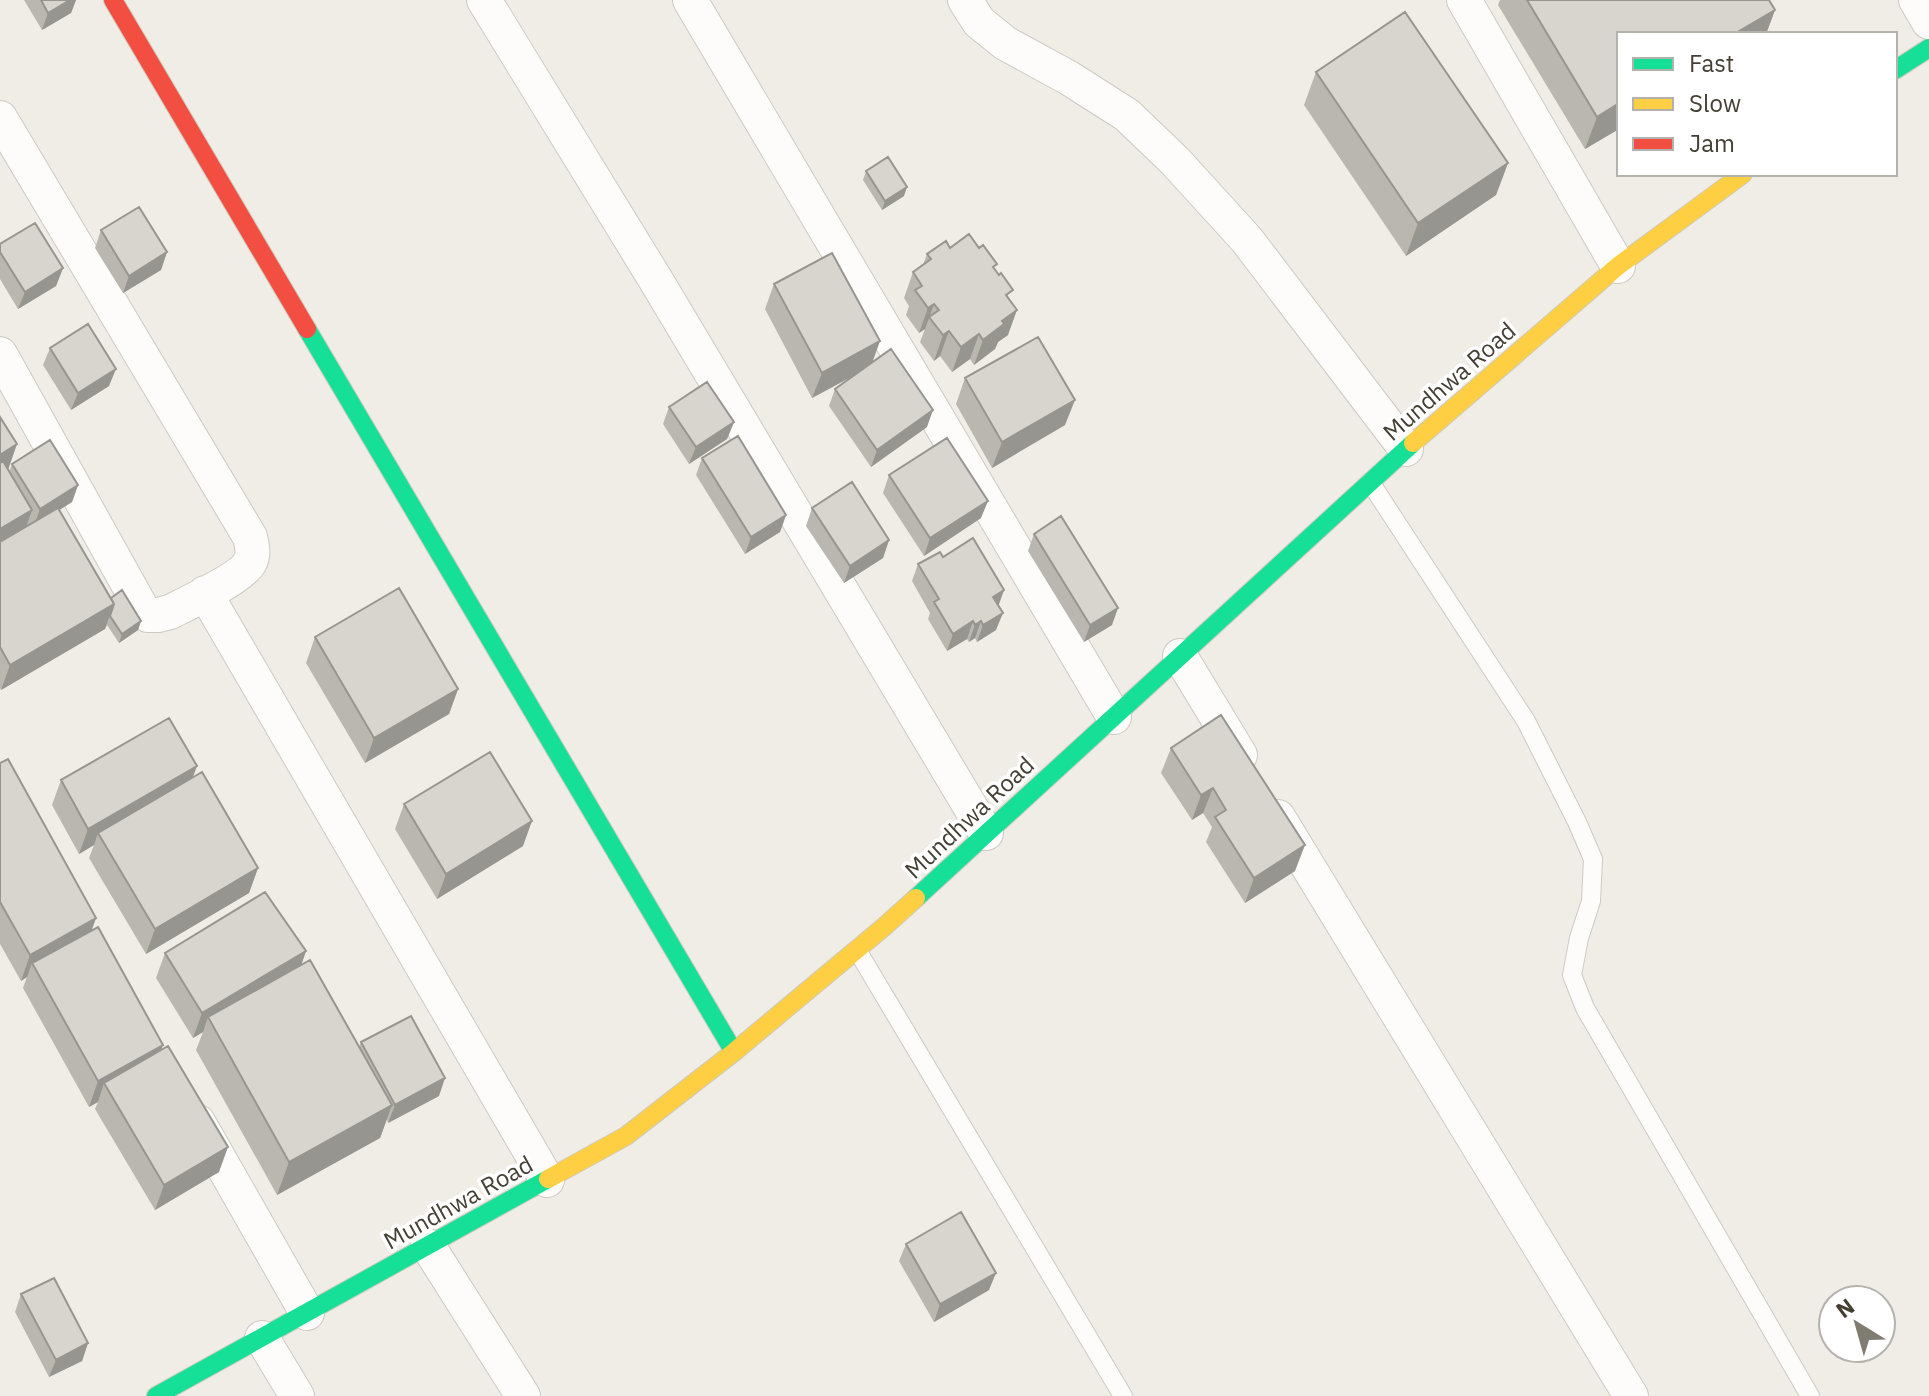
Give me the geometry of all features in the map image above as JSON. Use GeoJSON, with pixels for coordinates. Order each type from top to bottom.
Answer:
{"type":"FeatureCollection","features":[{"type":"Feature","properties":{"kind":"main road"},"geometry":{"type":"LineString","coordinates":[[113,0],[734,1052]]}},
{"type":"Feature","properties":{"kind":"main road"},"geometry":{"type":"LineString","coordinates":[[1897,69],[1929,48]]}},
{"type":"Feature","properties":{"kind":"main road","name":"Mundhwa Road"},"geometry":{"type":"LineString","coordinates":[[156,1396],[626,1136],[734,1052],[885,926],[1406,449],[1618,266],[1740,176]]}},
{"type":"Feature","properties":{"kind":"street"},"geometry":{"type":"LineString","coordinates":[[484,0],[657,282],[986,833]]}},
{"type":"Feature","properties":{"kind":"street"},"geometry":{"type":"LineString","coordinates":[[690,0],[1114,717]]}},
{"type":"Feature","properties":{"kind":"street"},"geometry":{"type":"LineString","coordinates":[[965,0],[979,22],[1005,43],[1127,115],[1175,161],[1247,240],[1406,449]]}},
{"type":"Feature","properties":{"kind":"street"},"geometry":{"type":"LineString","coordinates":[[1464,0],[1618,266]]}},
{"type":"Feature","properties":{"kind":"street"},"geometry":{"type":"LineString","coordinates":[[1916,0],[1929,22]]}},
{"type":"Feature","properties":{"kind":"street"},"geometry":{"type":"LineString","coordinates":[[0,354],[148,615],[170,612],[250,564],[250,537],[5,139]]}},
{"type":"Feature","properties":{"kind":"street"},"geometry":{"type":"LineString","coordinates":[[205,593],[547,1180]]}},
{"type":"Feature","properties":{"kind":"street"},"geometry":{"type":"LineString","coordinates":[[1180,656],[1631,1396]]}},
{"type":"Feature","properties":{"kind":"street"},"geometry":{"type":"LineString","coordinates":[[181,1092],[307,1313]]}},
{"type":"Feature","properties":{"kind":"street"},"geometry":{"type":"LineString","coordinates":[[428,1246],[523,1396]]}},
{"type":"Feature","properties":{"kind":"street"},"geometry":{"type":"LineString","coordinates":[[262,1338],[297,1396]]}},
{"type":"Feature","properties":{"kind":"lane"},"geometry":{"type":"LineString","coordinates":[[1370,482],[1526,721],[1577,822],[1593,859],[1591,901],[1579,938],[1572,975],[1585,1008],[1810,1396]]}},
{"type":"Feature","properties":{"kind":"lane"},"geometry":{"type":"LineString","coordinates":[[857,950],[1123,1396]]}},
{"type":"Feature","properties":{"kind":"building"},"geometry":{"type":"Polygon","coordinates":[[[41,0],[70,0],[48,13],[41,0]]]}},
{"type":"Feature","properties":{"kind":"building"},"geometry":{"type":"Polygon","coordinates":[[[1527,0],[1769,0],[1775,10],[1737,32],[1617,32],[1617,104],[1597,117],[1527,0]]]}},
{"type":"Feature","properties":{"kind":"building"},"geometry":{"type":"Polygon","coordinates":[[[1405,12],[1508,163],[1418,223],[1316,72],[1405,12]]]}},
{"type":"Feature","properties":{"kind":"building"},"geometry":{"type":"Polygon","coordinates":[[[888,157],[907,187],[885,201],[866,171],[888,157]]]}},
{"type":"Feature","properties":{"kind":"building"},"geometry":{"type":"Polygon","coordinates":[[[139,207],[167,252],[129,276],[101,230],[139,207]]]}},
{"type":"Feature","properties":{"kind":"building"},"geometry":{"type":"Polygon","coordinates":[[[35,223],[63,268],[25,292],[0,252],[0,244],[35,223]]]}},
{"type":"Feature","properties":{"kind":"building"},"geometry":{"type":"Polygon","coordinates":[[[969,234],[979,248],[983,245],[997,264],[993,267],[1013,290],[1006,295],[1017,310],[983,340],[979,334],[961,347],[949,331],[943,335],[929,317],[939,310],[934,304],[928,308],[915,290],[922,286],[913,272],[931,259],[927,254],[946,241],[950,248],[969,234]]]}},
{"type":"Feature","properties":{"kind":"building"},"geometry":{"type":"Polygon","coordinates":[[[832,253],[880,341],[822,373],[774,284],[832,253]]]}},
{"type":"Feature","properties":{"kind":"building"},"geometry":{"type":"Polygon","coordinates":[[[88,324],[116,369],[78,393],[50,348],[88,324]]]}},
{"type":"Feature","properties":{"kind":"building"},"geometry":{"type":"Polygon","coordinates":[[[1038,337],[1075,400],[1002,442],[965,378],[1038,337]]]}},
{"type":"Feature","properties":{"kind":"building"},"geometry":{"type":"Polygon","coordinates":[[[891,349],[933,410],[877,450],[835,389],[891,349]]]}},
{"type":"Feature","properties":{"kind":"building"},"geometry":{"type":"Polygon","coordinates":[[[707,382],[734,422],[696,447],[669,407],[707,382]]]}},
{"type":"Feature","properties":{"kind":"building"},"geometry":{"type":"Polygon","coordinates":[[[0,417],[17,444],[0,455],[0,417]]]}},
{"type":"Feature","properties":{"kind":"building"},"geometry":{"type":"Polygon","coordinates":[[[738,436],[786,515],[751,537],[702,458],[738,436]]]}},
{"type":"Feature","properties":{"kind":"building"},"geometry":{"type":"Polygon","coordinates":[[[947,438],[988,501],[930,538],[889,475],[947,438]]]}},
{"type":"Feature","properties":{"kind":"building"},"geometry":{"type":"Polygon","coordinates":[[[50,440],[78,485],[40,509],[12,464],[50,440]]]}},
{"type":"Feature","properties":{"kind":"building"},"geometry":{"type":"Polygon","coordinates":[[[3,461],[32,510],[0,529],[0,463],[3,461]]]}},
{"type":"Feature","properties":{"kind":"building"},"geometry":{"type":"Polygon","coordinates":[[[852,482],[889,540],[850,566],[812,508],[852,482]]]}},
{"type":"Feature","properties":{"kind":"building"},"geometry":{"type":"Polygon","coordinates":[[[58,508],[114,604],[10,665],[0,647],[0,542],[58,508]]]}},
{"type":"Feature","properties":{"kind":"building"},"geometry":{"type":"Polygon","coordinates":[[[1061,516],[1118,608],[1090,625],[1034,534],[1061,516]]]}},
{"type":"Feature","properties":{"kind":"building"},"geometry":{"type":"Polygon","coordinates":[[[973,538],[1004,590],[993,597],[1003,613],[983,625],[981,621],[975,625],[973,621],[953,634],[934,602],[939,599],[918,564],[940,552],[943,557],[973,538]]]}},
{"type":"Feature","properties":{"kind":"building"},"geometry":{"type":"Polygon","coordinates":[[[399,588],[458,689],[374,738],[315,637],[399,588]]]}},
{"type":"Feature","properties":{"kind":"building"},"geometry":{"type":"Polygon","coordinates":[[[122,590],[141,621],[122,634],[110,616],[114,604],[111,598],[122,590]]]}},
{"type":"Feature","properties":{"kind":"building"},"geometry":{"type":"Polygon","coordinates":[[[1221,715],[1305,845],[1254,878],[1215,817],[1226,810],[1213,788],[1201,795],[1171,748],[1221,715]]]}},
{"type":"Feature","properties":{"kind":"building"},"geometry":{"type":"Polygon","coordinates":[[[169,718],[197,766],[88,829],[61,780],[169,718]]]}},
{"type":"Feature","properties":{"kind":"building"},"geometry":{"type":"Polygon","coordinates":[[[490,752],[532,821],[446,874],[404,804],[490,752]]]}},
{"type":"Feature","properties":{"kind":"building"},"geometry":{"type":"Polygon","coordinates":[[[8,759],[96,918],[30,955],[0,902],[0,763],[8,759]]]}},
{"type":"Feature","properties":{"kind":"building"},"geometry":{"type":"Polygon","coordinates":[[[202,772],[258,868],[155,929],[98,833],[202,772]]]}},
{"type":"Feature","properties":{"kind":"building"},"geometry":{"type":"Polygon","coordinates":[[[265,892],[306,951],[202,1013],[165,953],[265,892]]]}},
{"type":"Feature","properties":{"kind":"building"},"geometry":{"type":"Polygon","coordinates":[[[98,927],[163,1045],[98,1081],[32,963],[98,927]]]}},
{"type":"Feature","properties":{"kind":"building"},"geometry":{"type":"Polygon","coordinates":[[[310,960],[392,1105],[289,1162],[208,1017],[310,960]]]}},
{"type":"Feature","properties":{"kind":"building"},"geometry":{"type":"Polygon","coordinates":[[[411,1016],[445,1078],[395,1105],[361,1042],[411,1016]]]}},
{"type":"Feature","properties":{"kind":"building"},"geometry":{"type":"Polygon","coordinates":[[[168,1046],[228,1147],[164,1185],[104,1083],[168,1046]]]}},
{"type":"Feature","properties":{"kind":"building"},"geometry":{"type":"Polygon","coordinates":[[[961,1212],[996,1273],[940,1304],[906,1244],[961,1212]]]}},
{"type":"Feature","properties":{"kind":"building"},"geometry":{"type":"Polygon","coordinates":[[[54,1278],[88,1343],[56,1360],[21,1294],[54,1278]]]}},
{"type":"Feature","properties":{"kind":"traffic: fast"},"geometry":{"type":"LineString","coordinates":[[1897,69],[1929,48]]}},
{"type":"Feature","properties":{"kind":"traffic: fast"},"geometry":{"type":"LineString","coordinates":[[307,329],[734,1052]]}},
{"type":"Feature","properties":{"kind":"traffic: fast"},"geometry":{"type":"LineString","coordinates":[[916,898],[1413,443]]}},
{"type":"Feature","properties":{"kind":"traffic: fast"},"geometry":{"type":"LineString","coordinates":[[156,1396],[548,1179]]}},
{"type":"Feature","properties":{"kind":"traffic: slow"},"geometry":{"type":"LineString","coordinates":[[1413,443],[1618,266],[1740,176]]}},
{"type":"Feature","properties":{"kind":"traffic: slow"},"geometry":{"type":"LineString","coordinates":[[548,1179],[626,1136],[734,1052],[916,898]]}},
{"type":"Feature","properties":{"kind":"traffic: jam"},"geometry":{"type":"LineString","coordinates":[[113,0],[307,329]]}}]}
